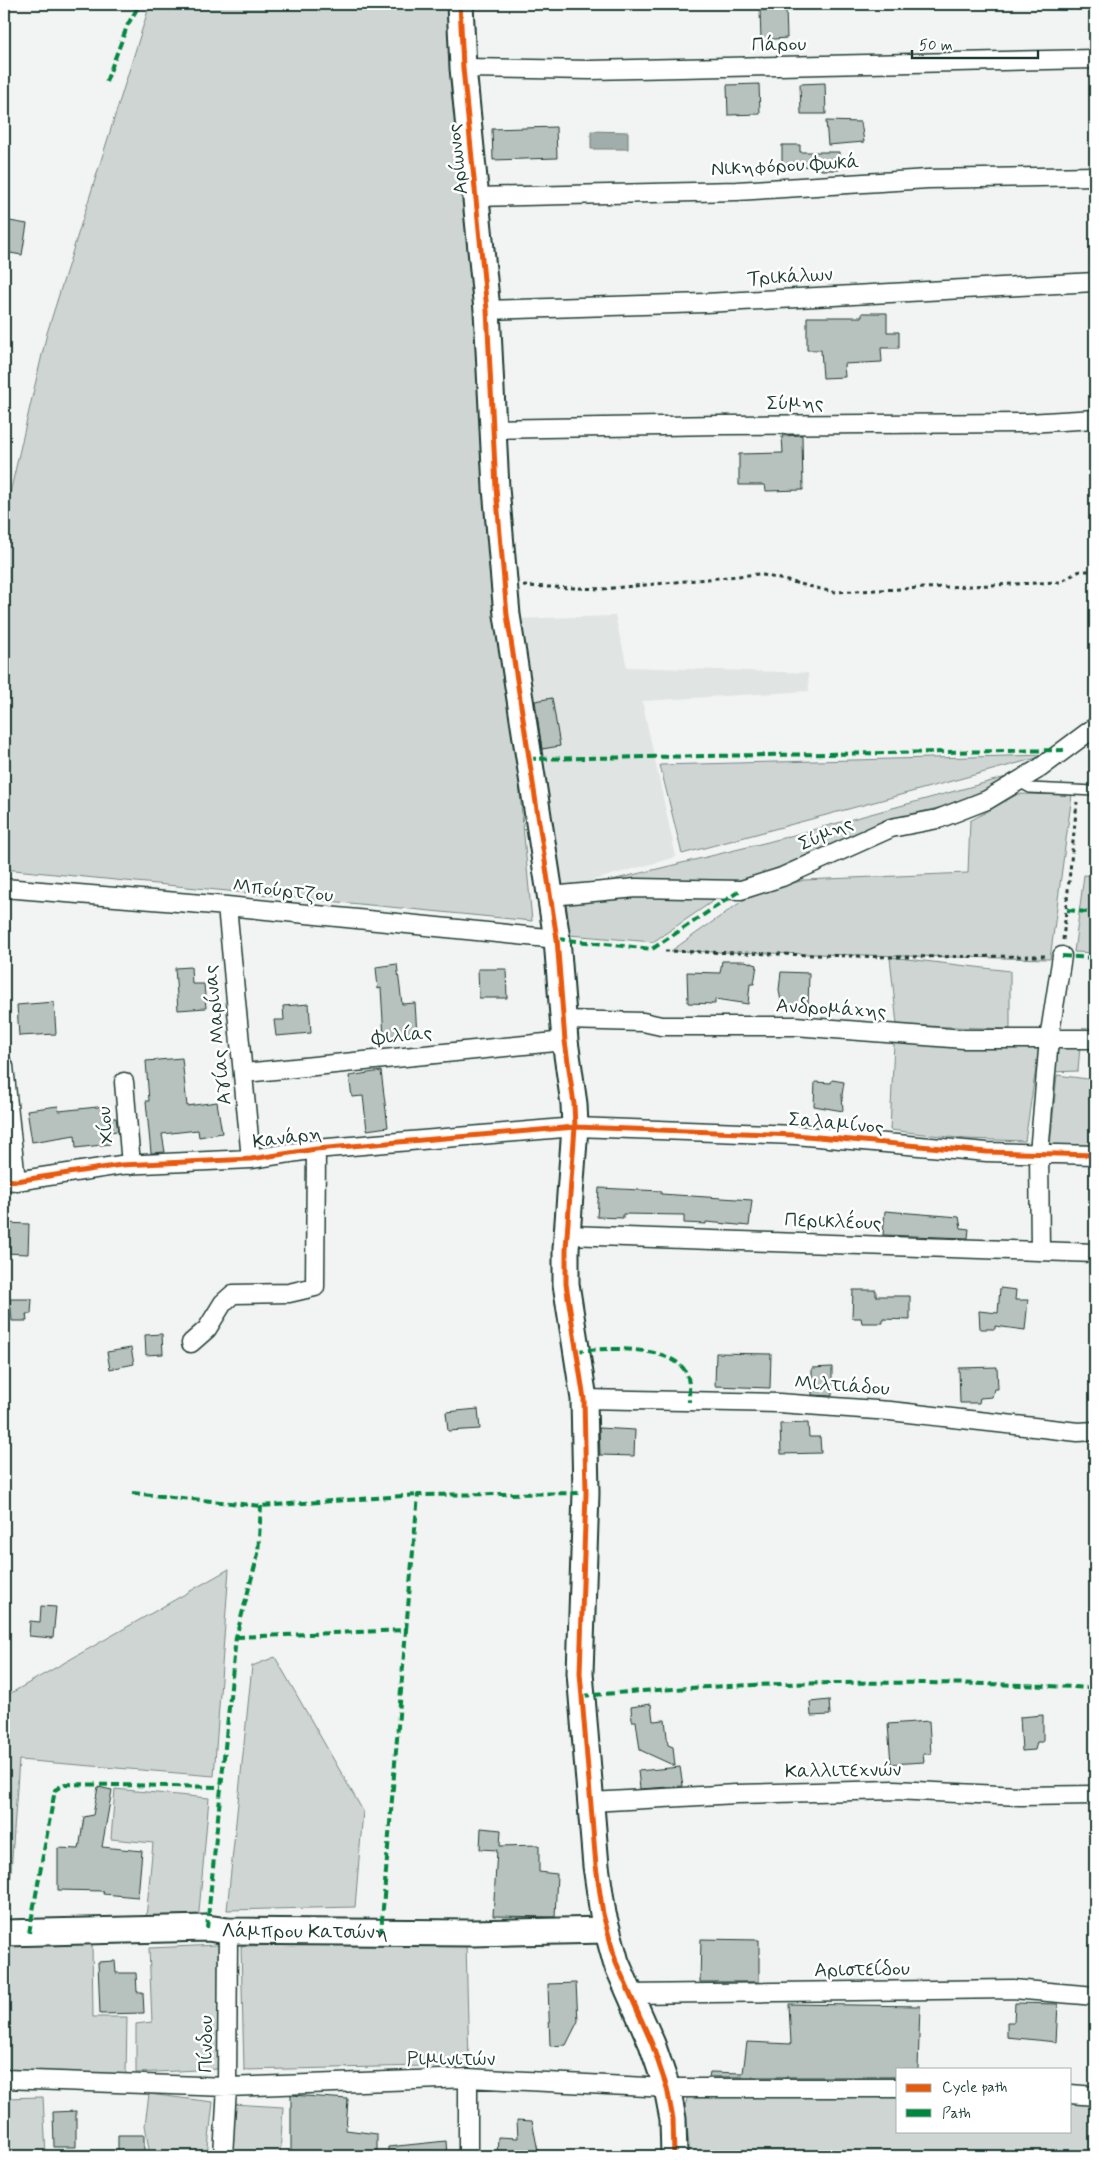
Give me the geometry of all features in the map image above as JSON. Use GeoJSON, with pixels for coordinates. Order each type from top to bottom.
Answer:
{"type":"FeatureCollection","features":[{"type":"Feature","properties":{"kind":"street","name":"Αρίωνος"},"geometry":{"type":"LineString","coordinates":[[460,4],[463,68],[487,310],[496,488],[505,585],[517,689],[557,939],[574,1104],[575,1127],[566,1259],[567,1293],[584,1399],[586,1493],[580,1673],[598,1883],[606,1930],[616,1962],[652,2044],[667,2088],[673,2120],[674,2156]]}},
{"type":"Feature","properties":{"kind":"street","name":"Πάρου"},"geometry":{"type":"LineString","coordinates":[[463,68],[600,70],[1095,60]]}},
{"type":"Feature","properties":{"kind":"street","name":"Νικηφόρου Φωκά"},"geometry":{"type":"LineString","coordinates":[[476,197],[737,191],[928,180],[1095,176]]}},
{"type":"Feature","properties":{"kind":"street","name":"Τρικάλων"},"geometry":{"type":"LineString","coordinates":[[487,310],[705,303],[1095,282]]}},
{"type":"Feature","properties":{"kind":"street","name":"Σύμης"},"geometry":{"type":"LineString","coordinates":[[494,429],[729,424],[1028,423],[1095,419]]}},
{"type":"Feature","properties":{"kind":"street","name":"Σύμης"},"geometry":{"type":"LineString","coordinates":[[551,896],[636,888],[741,890],[782,878],[891,828],[938,819],[979,803],[1040,768],[1095,727]]}},
{"type":"Feature","properties":{"kind":"street","name":"Μπούρτζου"},"geometry":{"type":"LineString","coordinates":[[4,888],[227,906],[557,939]]}},
{"type":"Feature","properties":{"kind":"street","name":"Αγίας Μαρίνας"},"geometry":{"type":"LineString","coordinates":[[227,906],[251,1159]]}},
{"type":"Feature","properties":{"kind":"street"},"geometry":{"type":"LineString","coordinates":[[1040,1251],[1039,1152],[1049,1039],[1062,956]]}},
{"type":"Feature","properties":{"kind":"street","name":"Ανδρομάχης"},"geometry":{"type":"LineString","coordinates":[[565,1030],[643,1022],[661,1026],[795,1026],[964,1039],[1095,1039]]}},
{"type":"Feature","properties":{"kind":"street","name":"Φιλίας"},"geometry":{"type":"LineString","coordinates":[[244,1073],[565,1030]]}},
{"type":"Feature","properties":{"kind":"street"},"geometry":{"type":"LineString","coordinates":[[4,1066],[10,1180]]}},
{"type":"Feature","properties":{"kind":"street","name":"Χίου"},"geometry":{"type":"LineString","coordinates":[[124,1082],[131,1166]]}},
{"type":"Feature","properties":{"kind":"street","name":"Κανάρη"},"geometry":{"type":"LineString","coordinates":[[10,1180],[122,1165],[251,1159],[316,1149],[575,1127]]}},
{"type":"Feature","properties":{"kind":"street","name":"Σαλαμίνος"},"geometry":{"type":"LineString","coordinates":[[575,1127],[795,1135],[986,1152],[1095,1155]]}},
{"type":"Feature","properties":{"kind":"street"},"geometry":{"type":"LineString","coordinates":[[190,1343],[207,1329],[223,1302],[233,1294],[289,1293],[315,1287],[316,1149]]}},
{"type":"Feature","properties":{"kind":"street","name":"Περικλέους"},"geometry":{"type":"LineString","coordinates":[[568,1234],[1095,1253]]}},
{"type":"Feature","properties":{"kind":"street","name":"Μιλτιάδου"},"geometry":{"type":"LineString","coordinates":[[584,1399],[780,1403],[890,1411],[1078,1432],[1095,1431]]}},
{"type":"Feature","properties":{"kind":"street","name":"Καλλιτεχνών"},"geometry":{"type":"LineString","coordinates":[[590,1802],[736,1794],[894,1790],[1020,1796],[1095,1795]]}},
{"type":"Feature","properties":{"kind":"street","name":"Λάμπρου Κατσώνη"},"geometry":{"type":"LineString","coordinates":[[4,1933],[207,1928],[228,1931],[472,1933],[606,1930]]}},
{"type":"Feature","properties":{"kind":"street","name":"Πίνδου"},"geometry":{"type":"LineString","coordinates":[[223,2156],[227,2087],[228,1931]]}},
{"type":"Feature","properties":{"kind":"street","name":"Αριστείδου"},"geometry":{"type":"LineString","coordinates":[[629,1994],[1013,1989],[1095,1996]]}},
{"type":"Feature","properties":{"kind":"street"},"geometry":{"type":"LineString","coordinates":[[468,2078],[468,2156]]}},
{"type":"Feature","properties":{"kind":"street","name":"Ριμινιτών"},"geometry":{"type":"LineString","coordinates":[[4,2079],[227,2087],[468,2078],[667,2088],[896,2088]]}},
{"type":"Feature","properties":{"kind":"street"},"geometry":{"type":"LineString","coordinates":[[1072,2094],[1095,2096]]}},
{"type":"Feature","properties":{"kind":"lane"},"geometry":{"type":"LineString","coordinates":[[1017,781],[1030,788],[1095,791]]}},
{"type":"Feature","properties":{"kind":"path"},"geometry":{"type":"LineString","coordinates":[[505,585],[603,589],[759,574],[833,592],[1060,582],[1080,571],[1095,571]]}},
{"type":"Feature","properties":{"kind":"path"},"geometry":{"type":"LineString","coordinates":[[665,951],[890,957],[1062,956],[1078,791]]}},
{"type":"Feature","properties":{"kind":"shaded area"},"geometry":{"type":"Polygon","coordinates":[[[150,4],[446,4],[532,921],[4,869],[4,519],[47,333],[150,4]]]}},
{"type":"Feature","properties":{"kind":"shaded area"},"geometry":{"type":"Polygon","coordinates":[[[591,131],[628,132],[628,149],[591,149],[591,131]]]}},
{"type":"Feature","properties":{"kind":"shaded area"},"geometry":{"type":"Polygon","coordinates":[[[615,616],[627,667],[808,673],[809,691],[642,701],[676,857],[561,889],[513,619],[615,616]]]}},
{"type":"Feature","properties":{"kind":"shaded area"},"geometry":{"type":"Polygon","coordinates":[[[1048,755],[682,854],[660,765],[1048,755]]]}},
{"type":"Feature","properties":{"kind":"shaded area"},"geometry":{"type":"Polygon","coordinates":[[[1021,773],[963,802],[887,820],[741,884],[608,881],[768,842],[1021,773]]]}},
{"type":"Feature","properties":{"kind":"shaded area"},"geometry":{"type":"Polygon","coordinates":[[[1018,794],[1072,795],[1050,959],[671,951],[748,897],[804,880],[968,873],[970,821],[1018,794]]]}},
{"type":"Feature","properties":{"kind":"shaded area"},"geometry":{"type":"Polygon","coordinates":[[[1084,875],[1095,876],[1095,953],[1074,952],[1084,875]]]}},
{"type":"Feature","properties":{"kind":"shaded area"},"geometry":{"type":"Polygon","coordinates":[[[645,893],[722,895],[653,942],[569,935],[566,901],[645,893]]]}},
{"type":"Feature","properties":{"kind":"shaded area"},"geometry":{"type":"Polygon","coordinates":[[[890,957],[1010,971],[1010,1029],[897,1025],[890,957]]]}},
{"type":"Feature","properties":{"kind":"shaded area"},"geometry":{"type":"Polygon","coordinates":[[[894,1043],[1039,1048],[1025,1141],[966,1139],[890,1130],[894,1043]]]}},
{"type":"Feature","properties":{"kind":"shaded area"},"geometry":{"type":"Polygon","coordinates":[[[1055,1045],[1080,1046],[1078,1071],[1052,1072],[1055,1045]]]}},
{"type":"Feature","properties":{"kind":"shaded area"},"geometry":{"type":"Polygon","coordinates":[[[1057,1075],[1095,1080],[1095,1147],[1050,1146],[1057,1075]]]}},
{"type":"Feature","properties":{"kind":"shaded area"},"geometry":{"type":"Polygon","coordinates":[[[229,1569],[214,1776],[19,1760],[8,1914],[4,1914],[4,1697],[229,1569]]]}},
{"type":"Feature","properties":{"kind":"shaded area"},"geometry":{"type":"Polygon","coordinates":[[[275,1657],[363,1811],[355,1907],[227,1910],[252,1666],[275,1657]]]}},
{"type":"Feature","properties":{"kind":"shaded area"},"geometry":{"type":"Polygon","coordinates":[[[115,1789],[209,1798],[198,1923],[146,1918],[153,1843],[111,1839],[115,1789]]]}},
{"type":"Feature","properties":{"kind":"shaded area"},"geometry":{"type":"Polygon","coordinates":[[[466,1942],[469,2065],[244,2070],[241,1946],[466,1942]]]}},
{"type":"Feature","properties":{"kind":"shaded area"},"geometry":{"type":"Polygon","coordinates":[[[4,1943],[92,1943],[93,2017],[127,2017],[126,2076],[4,2072],[4,1943]]]}},
{"type":"Feature","properties":{"kind":"shaded area"},"geometry":{"type":"Polygon","coordinates":[[[218,1945],[218,2069],[136,2073],[136,2024],[152,2022],[149,1948],[218,1945]]]}},
{"type":"Feature","properties":{"kind":"shaded area"},"geometry":{"type":"Polygon","coordinates":[[[149,2094],[213,2102],[207,2156],[150,2156],[145,2125],[149,2094]]]}},
{"type":"Feature","properties":{"kind":"shaded area"},"geometry":{"type":"Polygon","coordinates":[[[896,2095],[896,2132],[1072,2132],[1072,2102],[1095,2103],[1095,2156],[690,2156],[685,2106],[688,2096],[896,2095]]]}},
{"type":"Feature","properties":{"kind":"shaded area"},"geometry":{"type":"Polygon","coordinates":[[[43,2097],[46,2156],[4,2156],[4,2098],[43,2097]]]}},
{"type":"Feature","properties":{"kind":"shaded area"},"geometry":{"type":"Polygon","coordinates":[[[233,2104],[283,2107],[280,2156],[230,2156],[233,2104]]]}},
{"type":"Feature","properties":{"kind":"building"},"geometry":{"type":"Polygon","coordinates":[[[786,9],[787,38],[761,40],[760,10],[786,9]]]}},
{"type":"Feature","properties":{"kind":"building"},"geometry":{"type":"Polygon","coordinates":[[[825,83],[826,114],[801,114],[800,84],[825,83]]]}},
{"type":"Feature","properties":{"kind":"building"},"geometry":{"type":"Polygon","coordinates":[[[759,84],[760,114],[728,115],[727,85],[759,84]]]}},
{"type":"Feature","properties":{"kind":"building"},"geometry":{"type":"Polygon","coordinates":[[[826,121],[861,122],[864,142],[828,145],[826,121]]]}},
{"type":"Feature","properties":{"kind":"building"},"geometry":{"type":"Polygon","coordinates":[[[556,127],[557,158],[493,160],[492,129],[556,127]]]}},
{"type":"Feature","properties":{"kind":"building"},"geometry":{"type":"Polygon","coordinates":[[[782,145],[800,145],[800,152],[839,152],[839,170],[821,170],[821,166],[782,167],[782,145]]]}},
{"type":"Feature","properties":{"kind":"building"},"geometry":{"type":"Polygon","coordinates":[[[4,220],[27,224],[22,255],[4,252],[4,220]]]}},
{"type":"Feature","properties":{"kind":"building"},"geometry":{"type":"Polygon","coordinates":[[[862,313],[887,313],[887,332],[899,332],[899,348],[881,348],[882,362],[844,364],[845,377],[823,378],[821,350],[807,350],[807,317],[862,317],[862,313]]]}},
{"type":"Feature","properties":{"kind":"building"},"geometry":{"type":"Polygon","coordinates":[[[802,435],[803,490],[766,491],[765,485],[739,485],[739,454],[783,453],[782,436],[802,435]]]}},
{"type":"Feature","properties":{"kind":"building"},"geometry":{"type":"Polygon","coordinates":[[[552,698],[560,746],[542,749],[535,701],[552,698]]]}},
{"type":"Feature","properties":{"kind":"building"},"geometry":{"type":"Polygon","coordinates":[[[722,961],[745,961],[757,965],[754,984],[750,984],[748,1004],[715,999],[715,1004],[688,1003],[687,972],[720,973],[722,961]]]}},
{"type":"Feature","properties":{"kind":"building"},"geometry":{"type":"Polygon","coordinates":[[[397,964],[402,1004],[415,1003],[417,1035],[384,1037],[381,988],[378,989],[376,967],[397,964]]]}},
{"type":"Feature","properties":{"kind":"building"},"geometry":{"type":"Polygon","coordinates":[[[191,967],[192,984],[204,984],[206,1008],[178,1010],[175,968],[191,967]]]}},
{"type":"Feature","properties":{"kind":"building"},"geometry":{"type":"Polygon","coordinates":[[[478,969],[506,969],[507,998],[479,998],[478,969]]]}},
{"type":"Feature","properties":{"kind":"building"},"geometry":{"type":"Polygon","coordinates":[[[781,972],[809,973],[808,1007],[782,1007],[779,990],[781,972]]]}},
{"type":"Feature","properties":{"kind":"building"},"geometry":{"type":"Polygon","coordinates":[[[54,1002],[56,1034],[19,1036],[17,1005],[54,1002]]]}},
{"type":"Feature","properties":{"kind":"building"},"geometry":{"type":"Polygon","coordinates":[[[309,1004],[311,1033],[276,1036],[274,1020],[284,1020],[283,1006],[309,1004]]]}},
{"type":"Feature","properties":{"kind":"building"},"geometry":{"type":"Polygon","coordinates":[[[182,1058],[187,1106],[217,1102],[222,1133],[199,1137],[198,1130],[162,1134],[165,1152],[151,1153],[146,1101],[149,1101],[146,1061],[182,1058]]]}},
{"type":"Feature","properties":{"kind":"building"},"geometry":{"type":"Polygon","coordinates":[[[381,1071],[388,1127],[367,1130],[363,1096],[352,1097],[349,1076],[381,1071]]]}},
{"type":"Feature","properties":{"kind":"building"},"geometry":{"type":"Polygon","coordinates":[[[832,1080],[844,1082],[842,1095],[843,1111],[814,1106],[815,1082],[831,1083],[832,1080]]]}},
{"type":"Feature","properties":{"kind":"building"},"geometry":{"type":"Polygon","coordinates":[[[58,1106],[59,1111],[107,1106],[109,1118],[116,1118],[118,1131],[109,1132],[110,1144],[76,1148],[75,1135],[32,1142],[27,1110],[58,1106]]]}},
{"type":"Feature","properties":{"kind":"building"},"geometry":{"type":"Polygon","coordinates":[[[599,1188],[661,1191],[661,1194],[752,1200],[749,1226],[706,1222],[706,1224],[684,1223],[684,1215],[623,1214],[623,1218],[597,1217],[599,1188]]]}},
{"type":"Feature","properties":{"kind":"building"},"geometry":{"type":"Polygon","coordinates":[[[885,1211],[959,1217],[961,1228],[969,1229],[968,1238],[883,1235],[885,1211]]]}},
{"type":"Feature","properties":{"kind":"building"},"geometry":{"type":"Polygon","coordinates":[[[4,1223],[29,1224],[28,1254],[4,1253],[4,1223]]]}},
{"type":"Feature","properties":{"kind":"building"},"geometry":{"type":"Polygon","coordinates":[[[1000,1288],[1016,1290],[1015,1300],[1028,1300],[1025,1330],[995,1326],[995,1329],[980,1329],[979,1311],[998,1313],[1000,1288]]]}},
{"type":"Feature","properties":{"kind":"building"},"geometry":{"type":"Polygon","coordinates":[[[853,1290],[876,1290],[876,1296],[910,1296],[910,1320],[883,1319],[883,1323],[862,1323],[861,1318],[852,1318],[853,1290]]]}},
{"type":"Feature","properties":{"kind":"building"},"geometry":{"type":"Polygon","coordinates":[[[10,1299],[32,1299],[31,1314],[26,1314],[27,1321],[12,1321],[10,1299]]]}},
{"type":"Feature","properties":{"kind":"building"},"geometry":{"type":"Polygon","coordinates":[[[162,1334],[163,1354],[146,1355],[145,1335],[162,1334]]]}},
{"type":"Feature","properties":{"kind":"building"},"geometry":{"type":"Polygon","coordinates":[[[131,1348],[134,1364],[110,1369],[107,1352],[131,1348]]]}},
{"type":"Feature","properties":{"kind":"building"},"geometry":{"type":"Polygon","coordinates":[[[716,1353],[771,1354],[770,1388],[715,1386],[716,1353]]]}},
{"type":"Feature","properties":{"kind":"building"},"geometry":{"type":"Polygon","coordinates":[[[832,1367],[832,1396],[812,1395],[812,1368],[832,1367]]]}},
{"type":"Feature","properties":{"kind":"building"},"geometry":{"type":"Polygon","coordinates":[[[997,1367],[998,1389],[994,1389],[992,1397],[980,1398],[979,1403],[960,1403],[959,1368],[997,1367]]]}},
{"type":"Feature","properties":{"kind":"building"},"geometry":{"type":"Polygon","coordinates":[[[478,1409],[480,1429],[448,1431],[446,1412],[478,1409]]]}},
{"type":"Feature","properties":{"kind":"building"},"geometry":{"type":"Polygon","coordinates":[[[808,1423],[809,1437],[820,1437],[821,1453],[781,1454],[780,1424],[808,1423]]]}},
{"type":"Feature","properties":{"kind":"building"},"geometry":{"type":"Polygon","coordinates":[[[599,1428],[635,1430],[634,1456],[600,1455],[599,1428]]]}},
{"type":"Feature","properties":{"kind":"building"},"geometry":{"type":"Polygon","coordinates":[[[41,1606],[56,1607],[53,1638],[29,1636],[30,1621],[40,1622],[41,1606]]]}},
{"type":"Feature","properties":{"kind":"building"},"geometry":{"type":"Polygon","coordinates":[[[829,1700],[830,1715],[811,1716],[810,1702],[829,1700]]]}},
{"type":"Feature","properties":{"kind":"building"},"geometry":{"type":"Polygon","coordinates":[[[651,1704],[653,1721],[665,1720],[668,1745],[673,1747],[675,1766],[640,1750],[636,1721],[632,1721],[631,1707],[651,1704]]]}},
{"type":"Feature","properties":{"kind":"building"},"geometry":{"type":"Polygon","coordinates":[[[1043,1715],[1043,1742],[1037,1742],[1035,1750],[1022,1751],[1020,1717],[1043,1715]]]}},
{"type":"Feature","properties":{"kind":"building"},"geometry":{"type":"Polygon","coordinates":[[[929,1721],[931,1754],[923,1754],[924,1762],[891,1764],[888,1724],[929,1721]]]}},
{"type":"Feature","properties":{"kind":"building"},"geometry":{"type":"Polygon","coordinates":[[[680,1767],[683,1786],[640,1789],[638,1771],[680,1767]]]}},
{"type":"Feature","properties":{"kind":"building"},"geometry":{"type":"Polygon","coordinates":[[[98,1787],[112,1790],[102,1847],[142,1851],[138,1897],[103,1894],[104,1891],[58,1890],[58,1848],[79,1849],[84,1817],[93,1815],[98,1787]]]}},
{"type":"Feature","properties":{"kind":"building"},"geometry":{"type":"Polygon","coordinates":[[[481,1828],[501,1830],[500,1846],[539,1845],[539,1872],[557,1874],[555,1917],[493,1916],[497,1850],[480,1849],[481,1828]]]}},
{"type":"Feature","properties":{"kind":"building"},"geometry":{"type":"Polygon","coordinates":[[[701,1939],[759,1940],[759,1982],[700,1982],[701,1939]]]}},
{"type":"Feature","properties":{"kind":"building"},"geometry":{"type":"Polygon","coordinates":[[[115,1961],[116,1973],[136,1973],[137,1992],[143,1992],[144,2013],[100,2014],[98,1962],[115,1961]]]}},
{"type":"Feature","properties":{"kind":"building"},"geometry":{"type":"Polygon","coordinates":[[[576,1983],[578,2021],[566,2045],[550,2046],[548,1984],[576,1983]]]}},
{"type":"Feature","properties":{"kind":"building"},"geometry":{"type":"Polygon","coordinates":[[[1015,2003],[1058,2004],[1056,2042],[1007,2037],[1007,2022],[1014,2022],[1015,2003]]]}},
{"type":"Feature","properties":{"kind":"building"},"geometry":{"type":"Polygon","coordinates":[[[789,2004],[920,2006],[918,2068],[896,2068],[896,2077],[709,2077],[710,2072],[743,2073],[747,2042],[791,2044],[789,2004]]]}},
{"type":"Feature","properties":{"kind":"building"},"geometry":{"type":"Polygon","coordinates":[[[291,2095],[348,2099],[346,2130],[377,2134],[377,2156],[291,2156],[291,2095]]]}},
{"type":"Feature","properties":{"kind":"building"},"geometry":{"type":"Polygon","coordinates":[[[76,2111],[76,2147],[54,2147],[53,2112],[76,2111]]]}},
{"type":"Feature","properties":{"kind":"building"},"geometry":{"type":"Polygon","coordinates":[[[517,2120],[532,2121],[539,2156],[497,2156],[498,2137],[518,2138],[517,2120]]]}},
{"type":"Feature","properties":{"kind":"building"},"geometry":{"type":"Polygon","coordinates":[[[118,2135],[144,2135],[144,2156],[118,2156],[118,2135]]]}},
{"type":"Feature","properties":{"kind":"building"},"geometry":{"type":"Polygon","coordinates":[[[446,2141],[447,2156],[388,2156],[388,2147],[446,2141]]]}},
{"type":"Feature","properties":{"kind":"marked path"},"geometry":{"type":"LineString","coordinates":[[106,82],[128,24],[140,4]]}},
{"type":"Feature","properties":{"kind":"marked path"},"geometry":{"type":"LineString","coordinates":[[528,759],[1064,750]]}},
{"type":"Feature","properties":{"kind":"marked path"},"geometry":{"type":"LineString","coordinates":[[557,939],[652,949],[741,890]]}},
{"type":"Feature","properties":{"kind":"marked path"},"geometry":{"type":"LineString","coordinates":[[1067,910],[1095,913]]}},
{"type":"Feature","properties":{"kind":"marked path"},"geometry":{"type":"LineString","coordinates":[[1062,956],[1095,958]]}},
{"type":"Feature","properties":{"kind":"marked path"},"geometry":{"type":"LineString","coordinates":[[576,1351],[603,1349],[637,1350],[669,1358],[680,1365],[687,1375],[689,1402]]}},
{"type":"Feature","properties":{"kind":"marked path"},"geometry":{"type":"LineString","coordinates":[[132,1493],[261,1506],[418,1495]]}},
{"type":"Feature","properties":{"kind":"marked path"},"geometry":{"type":"LineString","coordinates":[[406,1630],[418,1495],[586,1493]]}},
{"type":"Feature","properties":{"kind":"marked path"},"geometry":{"type":"LineString","coordinates":[[207,1928],[236,1637],[258,1554],[261,1506]]}},
{"type":"Feature","properties":{"kind":"marked path"},"geometry":{"type":"LineString","coordinates":[[236,1637],[406,1630],[381,1932]]}},
{"type":"Feature","properties":{"kind":"marked path"},"geometry":{"type":"LineString","coordinates":[[582,1696],[710,1687],[838,1683],[1031,1685],[1095,1688]]}},
{"type":"Feature","properties":{"kind":"marked path"},"geometry":{"type":"LineString","coordinates":[[29,1933],[55,1790],[65,1784],[221,1787]]}},
{"type":"Feature","properties":{"kind":"cycle path"},"geometry":{"type":"LineString","coordinates":[[460,4],[463,68],[487,310],[496,488],[507,615],[557,939],[565,1041],[574,1104],[575,1127],[566,1249],[566,1284],[584,1399],[586,1493],[580,1673],[596,1866],[603,1914],[616,1962],[652,2044],[667,2088],[673,2119],[674,2156]]}},
{"type":"Feature","properties":{"kind":"cycle path"},"geometry":{"type":"LineString","coordinates":[[4,1180],[16,1181],[121,1165],[251,1159],[316,1149],[575,1127],[795,1135],[987,1152],[1095,1155]]}}]}
